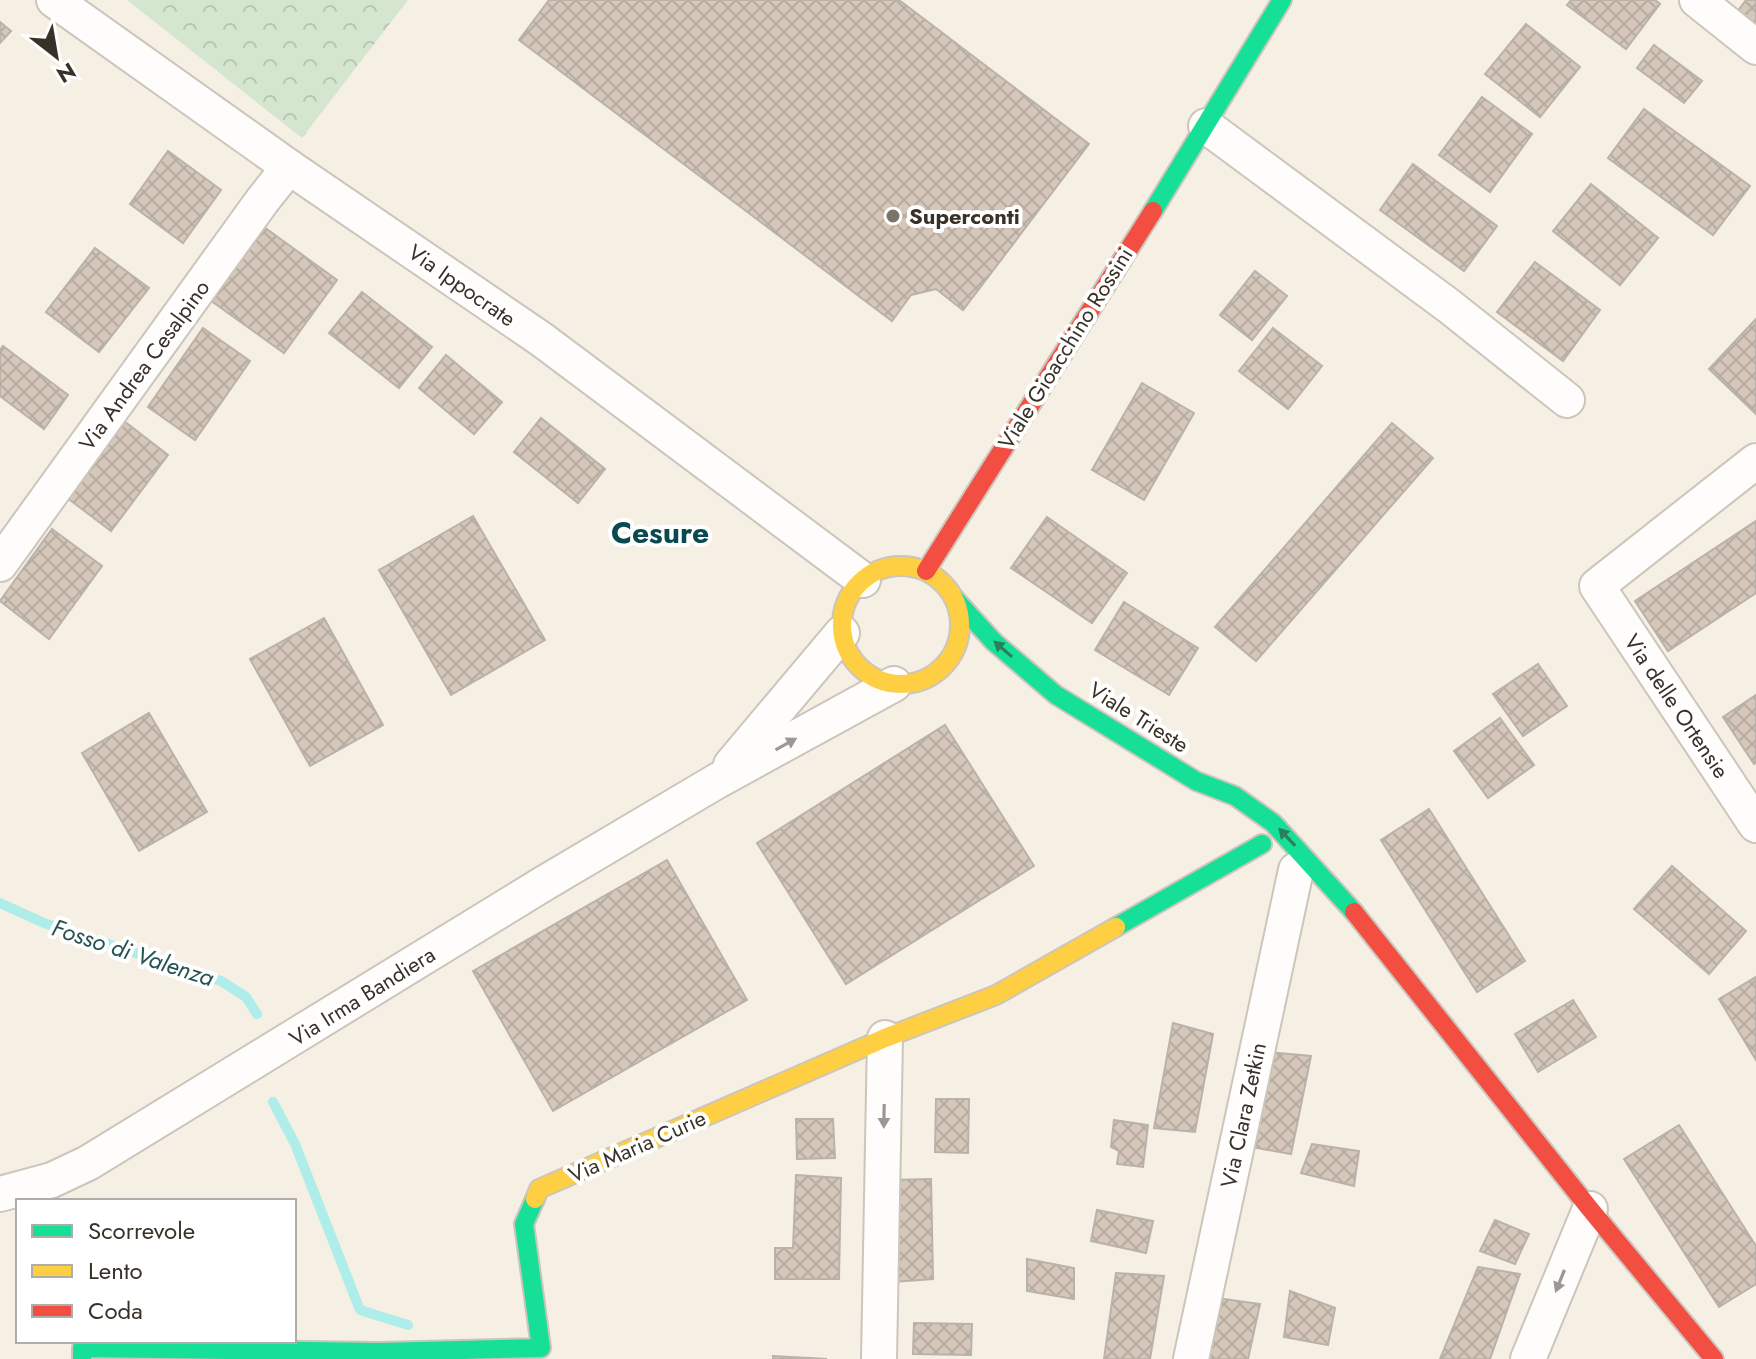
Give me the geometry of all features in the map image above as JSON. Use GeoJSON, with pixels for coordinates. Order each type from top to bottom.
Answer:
{"type":"FeatureCollection","features":[{"type":"Feature","properties":{"kind":"street","name":"Viale Gioacchino Rossini"},"geometry":{"type":"LineString","coordinates":[[926,571],[1282,0]]}},
{"type":"Feature","properties":{"kind":"street"},"geometry":{"type":"LineString","coordinates":[[1697,0],[1756,47]]}},
{"type":"Feature","properties":{"kind":"street","name":"Via Ippocrate"},"geometry":{"type":"LineString","coordinates":[[56,1],[289,167],[541,339],[863,580]]}},
{"type":"Feature","properties":{"kind":"street"},"geometry":{"type":"LineString","coordinates":[[1206,126],[1449,306],[1567,400]]}},
{"type":"Feature","properties":{"kind":"street","name":"Via Andrea Cesalpino"},"geometry":{"type":"LineString","coordinates":[[0,564],[289,167]]}},
{"type":"Feature","properties":{"kind":"street","name":"Via delle Ortensie"},"geometry":{"type":"LineString","coordinates":[[1756,461],[1597,586],[1756,825]]}},
{"type":"Feature","properties":{"kind":"street"},"geometry":{"type":"LineString","coordinates":[[893,566],[910,566],[926,571],[943,583],[954,598],[960,618],[959,638],[951,656],[938,671],[910,683],[894,684],[875,678],[859,667],[848,651],[842,633],[843,613],[850,595],[863,580],[877,571],[893,566]]}},
{"type":"Feature","properties":{"kind":"street","name":"Viale Trieste"},"geometry":{"type":"LineString","coordinates":[[954,598],[994,642],[1056,695],[1196,781],[1235,796],[1273,823],[1340,895]]}},
{"type":"Feature","properties":{"kind":"street","name":"Via Irma Bandiera"},"geometry":{"type":"LineString","coordinates":[[717,781],[842,633]]}},
{"type":"Feature","properties":{"kind":"street"},"geometry":{"type":"LineString","coordinates":[[938,671],[963,673]]}},
{"type":"Feature","properties":{"kind":"street","name":"Viale Trieste"},"geometry":{"type":"LineString","coordinates":[[1015,682],[1056,695]]}},
{"type":"Feature","properties":{"kind":"street","name":"Via Irma Bandiera"},"geometry":{"type":"LineString","coordinates":[[0,1194],[52,1180],[88,1163],[543,884],[717,781],[894,684]]}},
{"type":"Feature","properties":{"kind":"street","name":"Viale Trieste"},"geometry":{"type":"LineString","coordinates":[[1196,781],[1268,848],[1340,895]]}},
{"type":"Feature","properties":{"kind":"street","name":"Via Maria Curie"},"geometry":{"type":"LineString","coordinates":[[380,1356],[541,1348],[524,1224],[539,1189],[885,1038],[996,995],[1268,848]]}},
{"type":"Feature","properties":{"kind":"street","name":"Via Clara Zetkin"},"geometry":{"type":"LineString","coordinates":[[1191,1359],[1268,848]]}},
{"type":"Feature","properties":{"kind":"street"},"geometry":{"type":"LineString","coordinates":[[1340,895],[1590,1209],[1714,1359]]}},
{"type":"Feature","properties":{"kind":"street"},"geometry":{"type":"LineString","coordinates":[[879,1359],[885,1038]]}},
{"type":"Feature","properties":{"kind":"street"},"geometry":{"type":"LineString","coordinates":[[1528,1359],[1590,1209]]}},
{"type":"Feature","properties":{"kind":"street"},"geometry":{"type":"LineString","coordinates":[[82,1354],[380,1356]]}},
{"type":"Feature","properties":{"kind":"green space"},"geometry":{"type":"Polygon","coordinates":[[[127,0],[408,0],[302,138],[127,0]]]}},
{"type":"Feature","properties":{"kind":"building","name":"Superconti"},"geometry":{"type":"Polygon","coordinates":[[[549,0],[899,0],[1089,144],[963,310],[936,289],[911,295],[892,321],[519,40],[549,0]]]}},
{"type":"Feature","properties":{"kind":"building"},"geometry":{"type":"Polygon","coordinates":[[[1571,0],[1655,0],[1660,4],[1626,49],[1567,5],[1571,0]]]}},
{"type":"Feature","properties":{"kind":"building"},"geometry":{"type":"Polygon","coordinates":[[[1746,0],[1756,0],[1756,45],[1728,24],[1746,0]]]}},
{"type":"Feature","properties":{"kind":"building"},"geometry":{"type":"Polygon","coordinates":[[[0,22],[11,31],[0,43],[0,22]]]}},
{"type":"Feature","properties":{"kind":"building"},"geometry":{"type":"Polygon","coordinates":[[[1526,24],[1580,67],[1540,117],[1485,74],[1526,24]]]}},
{"type":"Feature","properties":{"kind":"building"},"geometry":{"type":"Polygon","coordinates":[[[1654,45],[1702,81],[1684,103],[1637,68],[1654,45]]]}},
{"type":"Feature","properties":{"kind":"building"},"geometry":{"type":"Polygon","coordinates":[[[1482,97],[1532,134],[1490,192],[1439,155],[1482,97]]]}},
{"type":"Feature","properties":{"kind":"building"},"geometry":{"type":"Polygon","coordinates":[[[1644,109],[1750,186],[1713,235],[1608,158],[1644,109]]]}},
{"type":"Feature","properties":{"kind":"building"},"geometry":{"type":"Polygon","coordinates":[[[168,151],[221,190],[183,243],[130,204],[168,151]]]}},
{"type":"Feature","properties":{"kind":"building"},"geometry":{"type":"Polygon","coordinates":[[[1413,164],[1497,226],[1464,271],[1380,210],[1413,164]]]}},
{"type":"Feature","properties":{"kind":"building"},"geometry":{"type":"Polygon","coordinates":[[[1591,184],[1658,238],[1620,285],[1553,231],[1591,184]]]}},
{"type":"Feature","properties":{"kind":"building"},"geometry":{"type":"Polygon","coordinates":[[[264,227],[337,280],[284,353],[210,300],[264,227]]]}},
{"type":"Feature","properties":{"kind":"building"},"geometry":{"type":"Polygon","coordinates":[[[95,248],[149,288],[99,352],[46,312],[95,248]]]}},
{"type":"Feature","properties":{"kind":"building"},"geometry":{"type":"Polygon","coordinates":[[[1535,262],[1600,310],[1563,361],[1497,312],[1535,262]]]}},
{"type":"Feature","properties":{"kind":"building"},"geometry":{"type":"Polygon","coordinates":[[[1255,271],[1287,296],[1252,340],[1220,315],[1255,271]]]}},
{"type":"Feature","properties":{"kind":"building"},"geometry":{"type":"Polygon","coordinates":[[[362,292],[432,347],[399,388],[329,333],[362,292]]]}},
{"type":"Feature","properties":{"kind":"building"},"geometry":{"type":"Polygon","coordinates":[[[1756,319],[1756,414],[1709,369],[1756,319]]]}},
{"type":"Feature","properties":{"kind":"building"},"geometry":{"type":"Polygon","coordinates":[[[203,328],[250,361],[195,440],[148,407],[203,328]]]}},
{"type":"Feature","properties":{"kind":"building"},"geometry":{"type":"Polygon","coordinates":[[[1273,328],[1322,366],[1288,409],[1239,371],[1273,328]]]}},
{"type":"Feature","properties":{"kind":"building"},"geometry":{"type":"Polygon","coordinates":[[[3,346],[68,395],[44,429],[0,396],[0,350],[3,346]]]}},
{"type":"Feature","properties":{"kind":"building"},"geometry":{"type":"Polygon","coordinates":[[[446,355],[502,402],[474,434],[419,388],[446,355]]]}},
{"type":"Feature","properties":{"kind":"building"},"geometry":{"type":"Polygon","coordinates":[[[1142,383],[1194,413],[1144,500],[1092,470],[1142,383]]]}},
{"type":"Feature","properties":{"kind":"building"},"geometry":{"type":"Polygon","coordinates":[[[541,418],[605,469],[578,503],[514,452],[541,418]]]}},
{"type":"Feature","properties":{"kind":"building"},"geometry":{"type":"Polygon","coordinates":[[[124,421],[168,455],[111,531],[66,497],[124,421]]]}},
{"type":"Feature","properties":{"kind":"building"},"geometry":{"type":"Polygon","coordinates":[[[1392,423],[1433,458],[1256,661],[1215,627],[1392,423]]]}},
{"type":"Feature","properties":{"kind":"building"},"geometry":{"type":"Polygon","coordinates":[[[473,516],[545,640],[451,695],[379,570],[473,516]]]}},
{"type":"Feature","properties":{"kind":"building"},"geometry":{"type":"Polygon","coordinates":[[[1047,517],[1127,573],[1092,623],[1011,568],[1047,517]]]}},
{"type":"Feature","properties":{"kind":"building"},"geometry":{"type":"Polygon","coordinates":[[[1756,521],[1756,593],[1668,651],[1635,601],[1756,521]]]}},
{"type":"Feature","properties":{"kind":"building"},"geometry":{"type":"Polygon","coordinates":[[[52,529],[102,566],[49,639],[0,601],[52,529]]]}},
{"type":"Feature","properties":{"kind":"building"},"geometry":{"type":"Polygon","coordinates":[[[1124,602],[1198,648],[1169,695],[1095,650],[1124,602]]]}},
{"type":"Feature","properties":{"kind":"building"},"geometry":{"type":"Polygon","coordinates":[[[324,618],[383,725],[310,766],[250,659],[324,618]]]}},
{"type":"Feature","properties":{"kind":"building"},"geometry":{"type":"Polygon","coordinates":[[[1538,664],[1567,706],[1523,736],[1493,694],[1538,664]]]}},
{"type":"Feature","properties":{"kind":"building"},"geometry":{"type":"Polygon","coordinates":[[[1756,695],[1756,763],[1754,764],[1723,717],[1756,695]]]}},
{"type":"Feature","properties":{"kind":"building"},"geometry":{"type":"Polygon","coordinates":[[[149,713],[207,812],[139,851],[82,753],[149,713]]]}},
{"type":"Feature","properties":{"kind":"building"},"geometry":{"type":"Polygon","coordinates":[[[1500,718],[1534,765],[1488,798],[1454,751],[1500,718]]]}},
{"type":"Feature","properties":{"kind":"building"},"geometry":{"type":"Polygon","coordinates":[[[945,725],[1034,866],[846,984],[757,843],[945,725]]]}},
{"type":"Feature","properties":{"kind":"building"},"geometry":{"type":"Polygon","coordinates":[[[1429,809],[1525,961],[1477,992],[1381,840],[1429,809]]]}},
{"type":"Feature","properties":{"kind":"building"},"geometry":{"type":"Polygon","coordinates":[[[667,860],[747,1000],[553,1111],[473,971],[667,860]]]}},
{"type":"Feature","properties":{"kind":"building"},"geometry":{"type":"Polygon","coordinates":[[[1672,866],[1746,931],[1709,974],[1634,909],[1672,866]]]}},
{"type":"Feature","properties":{"kind":"building"},"geometry":{"type":"Polygon","coordinates":[[[1756,977],[1756,1060],[1719,999],[1756,977]]]}},
{"type":"Feature","properties":{"kind":"building"},"geometry":{"type":"Polygon","coordinates":[[[1573,1000],[1596,1037],[1538,1072],[1515,1034],[1573,1000]]]}},
{"type":"Feature","properties":{"kind":"building"},"geometry":{"type":"Polygon","coordinates":[[[1173,1023],[1213,1034],[1195,1132],[1154,1128],[1173,1023]]]}},
{"type":"Feature","properties":{"kind":"building"},"geometry":{"type":"Polygon","coordinates":[[[1266,1052],[1311,1056],[1291,1154],[1251,1147],[1266,1052]]]}},
{"type":"Feature","properties":{"kind":"building"},"geometry":{"type":"Polygon","coordinates":[[[936,1099],[969,1099],[968,1153],[935,1152],[936,1099]]]}},
{"type":"Feature","properties":{"kind":"building"},"geometry":{"type":"Polygon","coordinates":[[[796,1119],[833,1119],[835,1158],[797,1159],[796,1119]]]}},
{"type":"Feature","properties":{"kind":"building"},"geometry":{"type":"Polygon","coordinates":[[[1114,1120],[1148,1125],[1143,1167],[1117,1164],[1119,1151],[1111,1147],[1114,1120]]]}},
{"type":"Feature","properties":{"kind":"building"},"geometry":{"type":"Polygon","coordinates":[[[1679,1125],[1756,1246],[1756,1284],[1719,1307],[1624,1159],[1679,1125]]]}},
{"type":"Feature","properties":{"kind":"building"},"geometry":{"type":"Polygon","coordinates":[[[1312,1144],[1359,1151],[1354,1186],[1301,1173],[1312,1144]]]}},
{"type":"Feature","properties":{"kind":"building"},"geometry":{"type":"Polygon","coordinates":[[[796,1175],[841,1178],[839,1279],[775,1279],[775,1248],[793,1248],[796,1175]]]}},
{"type":"Feature","properties":{"kind":"building"},"geometry":{"type":"Polygon","coordinates":[[[931,1179],[933,1279],[893,1282],[890,1180],[931,1179]]]}},
{"type":"Feature","properties":{"kind":"building"},"geometry":{"type":"Polygon","coordinates":[[[1097,1210],[1153,1221],[1146,1253],[1091,1241],[1097,1210]]]}},
{"type":"Feature","properties":{"kind":"building"},"geometry":{"type":"Polygon","coordinates":[[[1495,1220],[1529,1234],[1515,1264],[1480,1251],[1495,1220]]]}},
{"type":"Feature","properties":{"kind":"building"},"geometry":{"type":"Polygon","coordinates":[[[1027,1259],[1074,1268],[1074,1299],[1027,1291],[1027,1259]]]}},
{"type":"Feature","properties":{"kind":"building"},"geometry":{"type":"Polygon","coordinates":[[[1478,1267],[1520,1274],[1490,1359],[1440,1359],[1478,1267]]]}},
{"type":"Feature","properties":{"kind":"building"},"geometry":{"type":"Polygon","coordinates":[[[1116,1273],[1164,1276],[1150,1359],[1104,1359],[1116,1273]]]}},
{"type":"Feature","properties":{"kind":"building"},"geometry":{"type":"Polygon","coordinates":[[[1290,1291],[1335,1308],[1328,1345],[1284,1337],[1290,1291]]]}},
{"type":"Feature","properties":{"kind":"building"},"geometry":{"type":"Polygon","coordinates":[[[1217,1298],[1260,1304],[1248,1359],[1207,1359],[1217,1298]]]}},
{"type":"Feature","properties":{"kind":"building"},"geometry":{"type":"Polygon","coordinates":[[[914,1323],[972,1324],[971,1355],[913,1354],[914,1323]]]}},
{"type":"Feature","properties":{"kind":"building"},"geometry":{"type":"Polygon","coordinates":[[[773,1356],[827,1359],[773,1359],[773,1356]]]}},
{"type":"Feature","properties":{"kind":"waterway","name":"Fosso di Valenza"},"geometry":{"type":"LineString","coordinates":[[0,903],[44,923],[221,981],[246,997],[257,1014]]}},
{"type":"Feature","properties":{"kind":"waterway","name":"Fosso di Valenza"},"geometry":{"type":"LineString","coordinates":[[273,1102],[295,1144],[360,1310],[408,1325]]}},
{"type":"Feature","properties":{"kind":"traffic: fast"},"geometry":{"type":"LineString","coordinates":[[1153,211],[1282,0]]}},
{"type":"Feature","properties":{"kind":"traffic: fast"},"geometry":{"type":"LineString","coordinates":[[954,598],[994,642],[1056,695],[1196,781],[1235,796],[1273,823],[1354,912]]}},
{"type":"Feature","properties":{"kind":"traffic: fast"},"geometry":{"type":"LineString","coordinates":[[1116,927],[1262,844]]}},
{"type":"Feature","properties":{"kind":"traffic: fast"},"geometry":{"type":"LineString","coordinates":[[82,1359],[82,1348],[380,1352],[541,1348],[524,1224],[535,1199]]}},
{"type":"Feature","properties":{"kind":"traffic: slow"},"geometry":{"type":"LineString","coordinates":[[901,566],[923,571],[943,583],[955,603],[960,625],[955,647],[943,667],[923,679],[901,684],[879,679],[859,667],[847,647],[842,625],[847,603],[859,583],[879,571],[901,566]]}},
{"type":"Feature","properties":{"kind":"traffic: slow"},"geometry":{"type":"LineString","coordinates":[[535,1199],[539,1189],[885,1038],[996,995],[1116,927]]}},
{"type":"Feature","properties":{"kind":"traffic: jam"},"geometry":{"type":"LineString","coordinates":[[926,571],[1153,211]]}},
{"type":"Feature","properties":{"kind":"traffic: jam"},"geometry":{"type":"LineString","coordinates":[[1354,912],[1590,1209],[1714,1359]]}},
{"type":"Feature","properties":{"kind":"place","name":"Superconti"},"geometry":{"type":"Point","coordinates":[893,216]}},
{"type":"Feature","properties":{"kind":"district","name":"Cesure"},"geometry":{"type":"Point","coordinates":[660,533]}}]}
